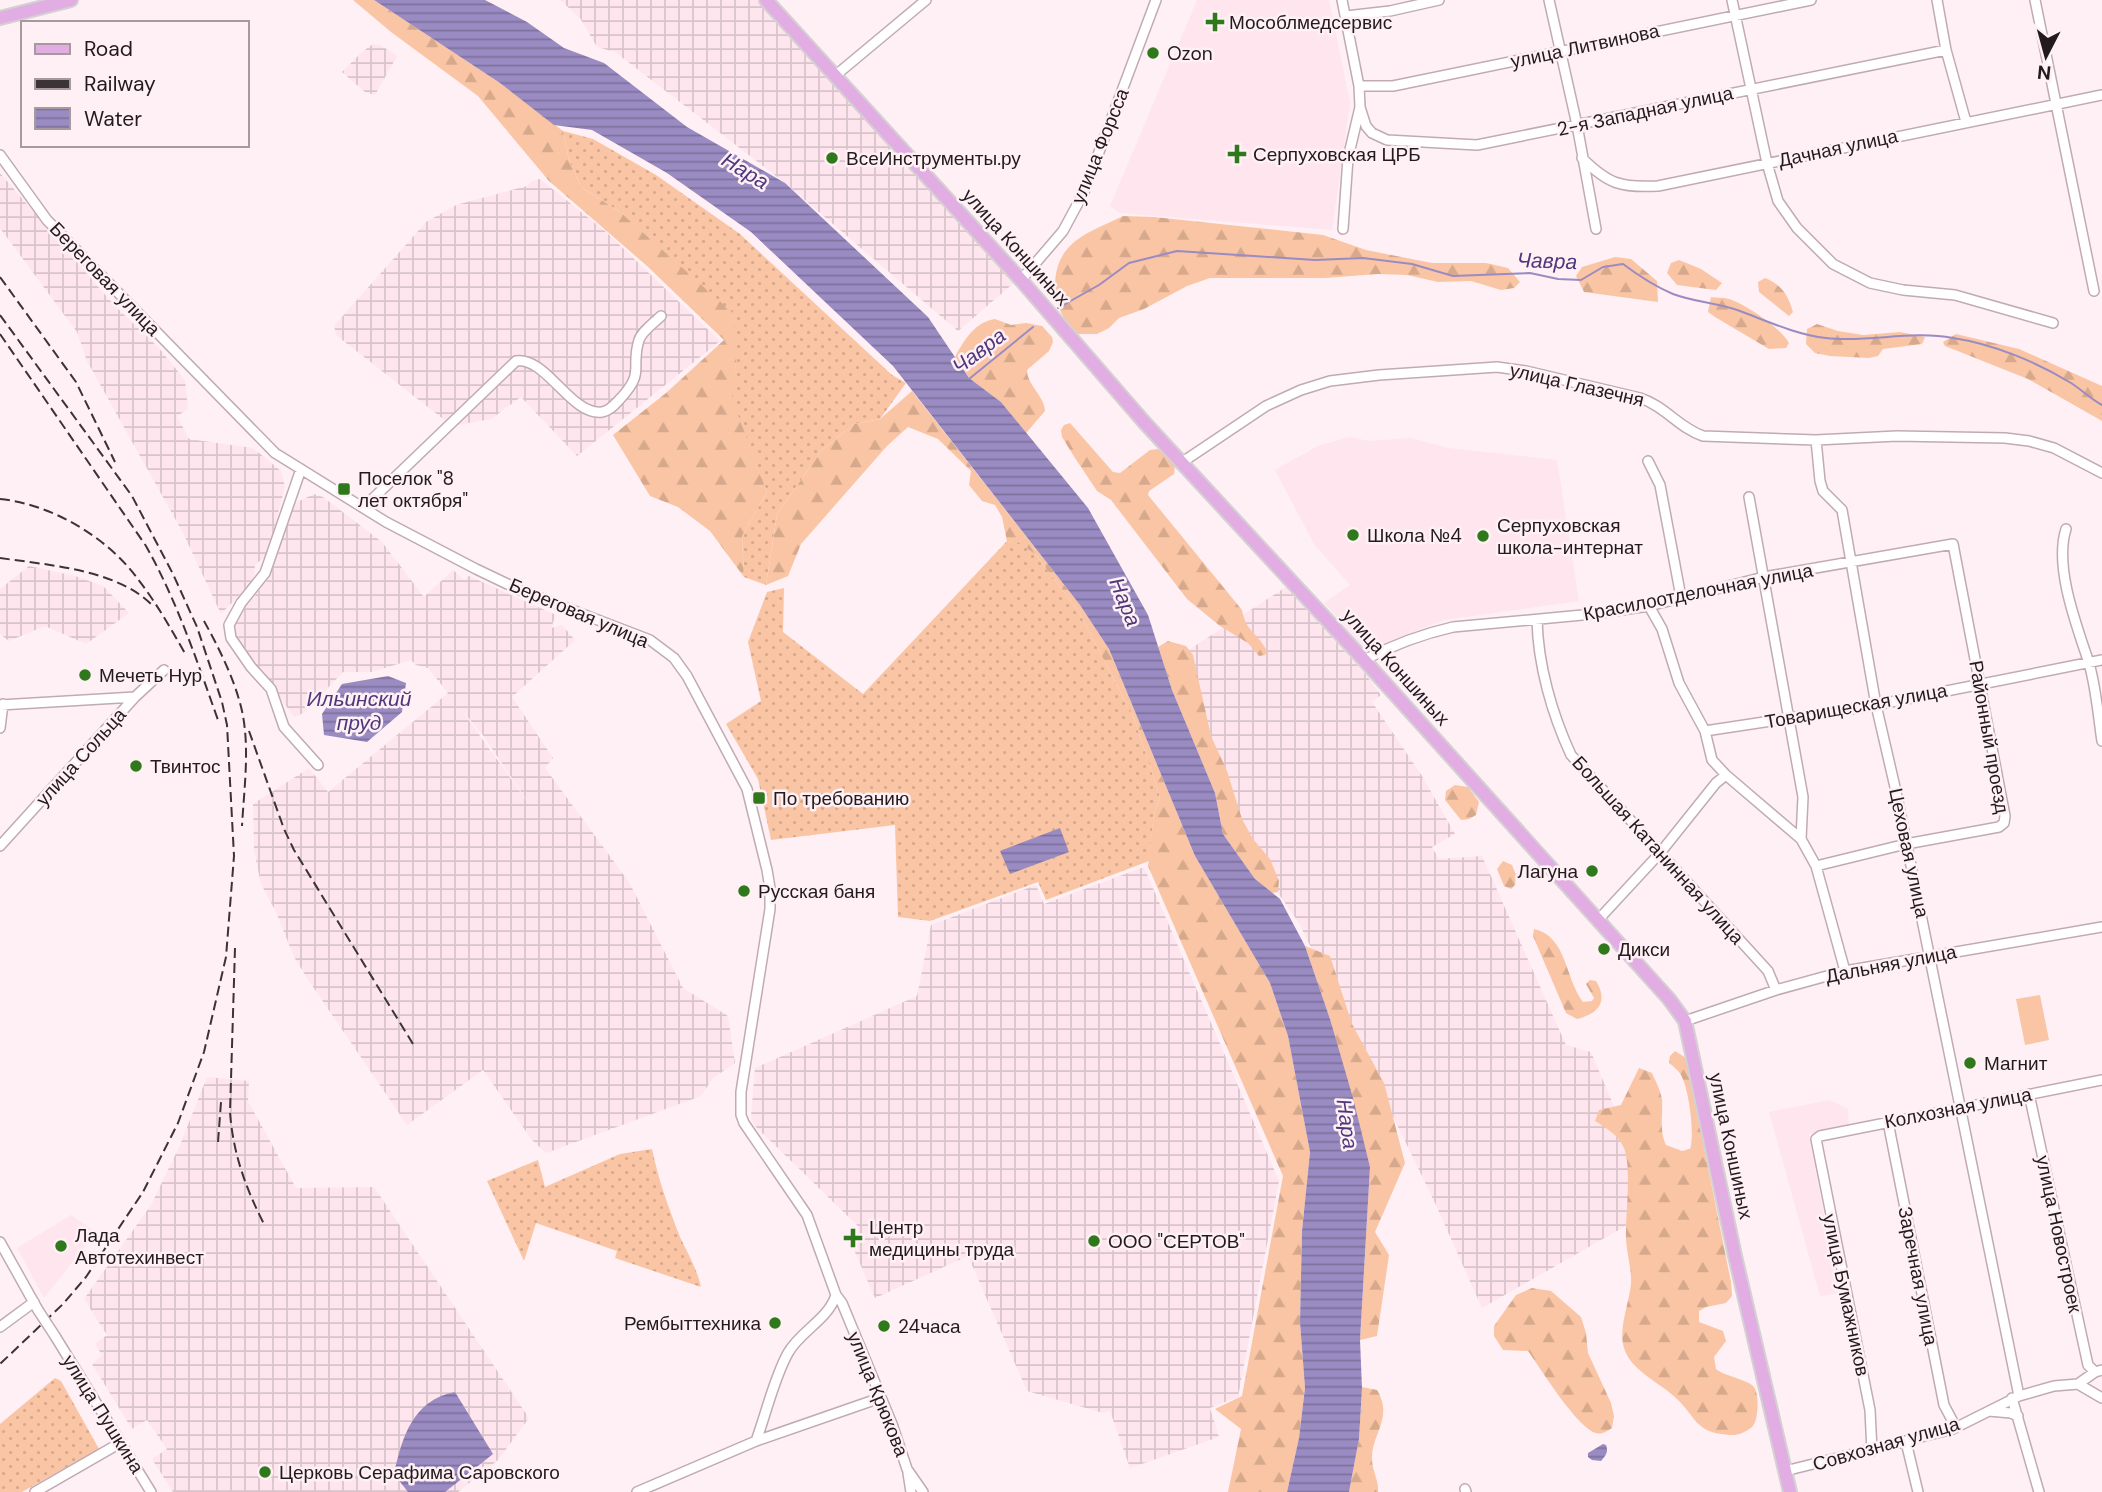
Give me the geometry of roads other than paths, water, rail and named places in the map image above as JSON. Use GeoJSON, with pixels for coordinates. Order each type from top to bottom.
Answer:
{"type":"FeatureCollection","features":[{"type":"Feature","properties":{"kind":"main road"},"geometry":{"type":"LineString","coordinates":[[0,18],[71,0]]}},
{"type":"Feature","properties":{"kind":"main road","name":"улица Коншиных"},"geometry":{"type":"LineString","coordinates":[[766,0],[1021,280],[1181,463],[1364,660],[1685,1021],[1735,1256],[1790,1492]]}},
{"type":"Feature","properties":{"kind":"street"},"geometry":{"type":"LineString","coordinates":[[836,75],[926,0]]}},
{"type":"Feature","properties":{"kind":"street","name":"улица Форсса"},"geometry":{"type":"LineString","coordinates":[[1021,280],[1063,231],[1084,192],[1156,0]]}},
{"type":"Feature","properties":{"kind":"street"},"geometry":{"type":"LineString","coordinates":[[1342,0],[1359,86],[1360,107],[1348,158],[1343,229]]}},
{"type":"Feature","properties":{"kind":"street"},"geometry":{"type":"LineString","coordinates":[[1346,16],[1391,11],[1440,0]]}},
{"type":"Feature","properties":{"kind":"street"},"geometry":{"type":"LineString","coordinates":[[1549,0],[1577,125],[1596,229]]}},
{"type":"Feature","properties":{"kind":"street"},"geometry":{"type":"LineString","coordinates":[[1732,0],[1767,163],[1778,201],[1806,237],[1833,264],[1870,283],[1903,290],[1955,295],[2053,323]]}},
{"type":"Feature","properties":{"kind":"street","name":"улица Литвинова"},"geometry":{"type":"LineString","coordinates":[[1359,86],[1393,86],[1811,0]]}},
{"type":"Feature","properties":{"kind":"street"},"geometry":{"type":"LineString","coordinates":[[1937,0],[1946,50],[1966,122]]}},
{"type":"Feature","properties":{"kind":"street"},"geometry":{"type":"LineString","coordinates":[[2035,0],[2094,291]]}},
{"type":"Feature","properties":{"kind":"street","name":"2-я Западная улица"},"geometry":{"type":"LineString","coordinates":[[1360,107],[1366,126],[1371,132],[1387,140],[1477,145],[1946,50]]}},
{"type":"Feature","properties":{"kind":"street","name":"Дачная улица"},"geometry":{"type":"LineString","coordinates":[[1582,158],[1599,175],[1619,185],[1658,186],[2102,95]]}},
{"type":"Feature","properties":{"kind":"street","name":"Береговая улица"},"geometry":{"type":"LineString","coordinates":[[0,156],[47,220],[275,453],[386,522],[520,590],[650,640],[674,658],[687,676],[747,789],[770,888],[770,909],[741,1092],[741,1115],[748,1131],[807,1216],[836,1295]]}},
{"type":"Feature","properties":{"kind":"street"},"geometry":{"type":"LineString","coordinates":[[364,507],[516,361],[523,360],[538,368],[590,410],[602,412],[612,407],[634,384],[640,336],[661,316]]}},
{"type":"Feature","properties":{"kind":"street","name":"улица Глазечня"},"geometry":{"type":"LineString","coordinates":[[1181,463],[1266,406],[1301,390],[1331,381],[1379,375],[1497,367],[1526,371],[1654,402],[1689,431],[1703,436],[1816,440],[1897,436],[2029,441],[2054,447],[2102,473]]}},
{"type":"Feature","properties":{"kind":"street","name":"Цеховая улица"},"geometry":{"type":"LineString","coordinates":[[1816,440],[1819,481],[1823,491],[1842,510],[1876,705],[1930,956],[2018,1416],[2039,1492]]}},
{"type":"Feature","properties":{"kind":"street"},"geometry":{"type":"LineString","coordinates":[[1648,461],[1660,485],[1681,597]]}},
{"type":"Feature","properties":{"kind":"street"},"geometry":{"type":"LineString","coordinates":[[300,469],[265,573],[241,603],[229,625],[231,638],[251,667],[271,689],[284,727],[318,765]]}},
{"type":"Feature","properties":{"kind":"street"},"geometry":{"type":"LineString","coordinates":[[1749,497],[1803,797],[1801,839]]}},
{"type":"Feature","properties":{"kind":"street"},"geometry":{"type":"LineString","coordinates":[[2066,528],[2062,548],[2066,575],[2077,629],[2089,662],[2102,741]]}},
{"type":"Feature","properties":{"kind":"street","name":"Красилоотделочная улица"},"geometry":{"type":"LineString","coordinates":[[1364,660],[1431,632],[1453,627],[1537,621],[1648,606],[1764,577],[1952,544]]}},
{"type":"Feature","properties":{"kind":"street","name":"Районный проезд"},"geometry":{"type":"LineString","coordinates":[[1816,866],[1906,844],[1998,827],[2004,823],[2006,816],[1952,544]]}},
{"type":"Feature","properties":{"kind":"street"},"geometry":{"type":"LineString","coordinates":[[1648,606],[1662,629],[1679,683],[1705,731],[1712,760],[1801,839],[1816,866],[1845,971]]}},
{"type":"Feature","properties":{"kind":"street","name":"Большая Катанинная улица"},"geometry":{"type":"LineString","coordinates":[[1537,621],[1542,669],[1564,741],[1571,755],[1768,971],[1776,990]]}},
{"type":"Feature","properties":{"kind":"street","name":"Товарищеская улица"},"geometry":{"type":"LineString","coordinates":[[1705,731],[1876,705],[2102,660]]}},
{"type":"Feature","properties":{"kind":"street","name":"улица Сольца"},"geometry":{"type":"LineString","coordinates":[[0,846],[135,697],[164,670]]}},
{"type":"Feature","properties":{"kind":"street"},"geometry":{"type":"LineString","coordinates":[[0,727],[1,705],[135,697]]}},
{"type":"Feature","properties":{"kind":"street"},"geometry":{"type":"LineString","coordinates":[[1598,920],[1660,853],[1716,783],[1726,775]]}},
{"type":"Feature","properties":{"kind":"street","name":"Дальняя улица"},"geometry":{"type":"LineString","coordinates":[[1685,1021],[1776,990],[1845,971],[2102,927]]}},
{"type":"Feature","properties":{"kind":"street","name":"Колхозная улица"},"geometry":{"type":"LineString","coordinates":[[1816,1139],[1959,1107],[2102,1081]]}},
{"type":"Feature","properties":{"kind":"street","name":"улица Новостроек"},"geometry":{"type":"LineString","coordinates":[[2029,1094],[2088,1365],[2098,1371]]}},
{"type":"Feature","properties":{"kind":"street","name":"Заречная улица"},"geometry":{"type":"LineString","coordinates":[[1888,1122],[1944,1405],[1952,1420],[1952,1429]]}},
{"type":"Feature","properties":{"kind":"street","name":"улица Бумажников"},"geometry":{"type":"LineString","coordinates":[[1816,1139],[1870,1410],[1872,1451]]}},
{"type":"Feature","properties":{"kind":"street"},"geometry":{"type":"LineString","coordinates":[[0,1242],[36,1306],[0,1328]]}},
{"type":"Feature","properties":{"kind":"street"},"geometry":{"type":"LineString","coordinates":[[756,1441],[786,1355],[796,1339],[833,1304],[836,1295]]}},
{"type":"Feature","properties":{"kind":"street","name":"улица Крюкова"},"geometry":{"type":"LineString","coordinates":[[836,1295],[842,1303],[892,1424],[907,1469],[923,1492]]}},
{"type":"Feature","properties":{"kind":"street","name":"улица Пушкина"},"geometry":{"type":"LineString","coordinates":[[36,1306],[151,1492]]}},
{"type":"Feature","properties":{"kind":"street","name":"Совхозная улица"},"geometry":{"type":"LineString","coordinates":[[1785,1471],[1952,1429],[2016,1397],[2054,1386],[2078,1384],[2098,1371]]}},
{"type":"Feature","properties":{"kind":"street"},"geometry":{"type":"LineString","coordinates":[[2078,1384],[2102,1398]]}},
{"type":"Feature","properties":{"kind":"street"},"geometry":{"type":"LineString","coordinates":[[637,1492],[756,1441],[880,1398]]}},
{"type":"Feature","properties":{"kind":"street"},"geometry":{"type":"LineString","coordinates":[[1987,1411],[2018,1416]]}},
{"type":"Feature","properties":{"kind":"street"},"geometry":{"type":"LineString","coordinates":[[1906,1442],[1918,1492]]}},
{"type":"Feature","properties":{"kind":"street"},"geometry":{"type":"LineString","coordinates":[[36,1492],[120,1443]]}},
{"type":"Feature","properties":{"kind":"street"},"geometry":{"type":"LineString","coordinates":[[907,1469],[911,1492]]}},
{"type":"Feature","properties":{"kind":"water","name":"Нара"},"geometry":{"type":"Polygon","coordinates":[[[374,0],[485,0],[527,22],[564,48],[604,63],[687,127],[785,183],[928,317],[969,378],[1001,402],[1088,508],[1148,615],[1172,690],[1215,793],[1223,834],[1255,879],[1280,899],[1305,946],[1353,1098],[1370,1167],[1360,1340],[1362,1388],[1359,1439],[1349,1492],[1287,1492],[1299,1438],[1305,1388],[1300,1322],[1302,1231],[1310,1152],[1288,1036],[1270,983],[1195,856],[1109,649],[1080,605],[893,366],[751,232],[667,173],[592,130],[554,125],[500,83],[374,0]]]}},
{"type":"Feature","properties":{"kind":"water","name":"Ильинский пруд"},"geometry":{"type":"Polygon","coordinates":[[[388,676],[406,683],[402,712],[367,742],[324,735],[322,714],[342,684],[388,676]]]}},
{"type":"Feature","properties":{"kind":"water"},"geometry":{"type":"Polygon","coordinates":[[[1060,828],[1069,852],[1010,874],[1000,851],[1060,828]]]}},
{"type":"Feature","properties":{"kind":"water"},"geometry":{"type":"Polygon","coordinates":[[[455,1392],[493,1454],[445,1492],[408,1492],[394,1474],[406,1434],[419,1412],[429,1403],[455,1392]]]}},
{"type":"Feature","properties":{"kind":"water"},"geometry":{"type":"Polygon","coordinates":[[[1603,1444],[1607,1450],[1601,1461],[1588,1457],[1588,1453],[1603,1444]]]}},
{"type":"Feature","properties":{"kind":"waterway","name":"Чавра"},"geometry":{"type":"LineString","coordinates":[[1058,308],[1099,285],[1129,263],[1177,251],[1315,260],[1363,258],[1412,264],[1453,276],[1530,273],[1558,279],[1581,280],[1603,267],[1623,264],[1673,294],[1732,308],[1804,334],[1842,339],[1921,335],[1984,345],[2044,368],[2102,405]]}},
{"type":"Feature","properties":{"kind":"waterway","name":"Чавра"},"geometry":{"type":"LineString","coordinates":[[969,379],[1033,327]]}},
{"type":"Feature","properties":{"kind":"railway"},"geometry":{"type":"LineString","coordinates":[[0,277],[76,382],[115,462]]}},
{"type":"Feature","properties":{"kind":"railway"},"geometry":{"type":"LineString","coordinates":[[0,315],[132,496],[197,627],[227,725],[234,856],[226,957],[204,1052],[178,1123],[143,1192],[86,1277],[63,1304],[0,1364]]}},
{"type":"Feature","properties":{"kind":"railway"},"geometry":{"type":"LineString","coordinates":[[0,334],[146,546],[177,610],[218,720]]}},
{"type":"Feature","properties":{"kind":"railway"},"geometry":{"type":"LineString","coordinates":[[0,499],[19,502],[58,515],[94,536],[110,549],[144,587],[186,655]]}},
{"type":"Feature","properties":{"kind":"railway"},"geometry":{"type":"LineString","coordinates":[[0,558],[59,566],[100,576],[136,592],[151,604]]}},
{"type":"Feature","properties":{"kind":"railway"},"geometry":{"type":"LineString","coordinates":[[204,621],[226,664],[242,711],[246,754],[242,826]]}},
{"type":"Feature","properties":{"kind":"railway"},"geometry":{"type":"LineString","coordinates":[[249,731],[294,850],[413,1044]]}},
{"type":"Feature","properties":{"kind":"railway"},"geometry":{"type":"LineString","coordinates":[[235,948],[230,1112],[242,1171],[265,1226]]}},
{"type":"Feature","properties":{"kind":"railway"},"geometry":{"type":"LineString","coordinates":[[218,1142],[221,1102]]}},
{"type":"Feature","properties":{"kind":"place","name":"Мособлмедсервис"},"geometry":{"type":"Point","coordinates":[1215,22]}},
{"type":"Feature","properties":{"kind":"place","name":"Ozon"},"geometry":{"type":"Point","coordinates":[1153,53]}},
{"type":"Feature","properties":{"kind":"place","name":"Серпуховская ЦРБ"},"geometry":{"type":"Point","coordinates":[1237,154]}},
{"type":"Feature","properties":{"kind":"place","name":"ВсеИнструменты.ру"},"geometry":{"type":"Point","coordinates":[832,158]}},
{"type":"Feature","properties":{"kind":"place","name":"Поселок \"8 лет октября\""},"geometry":{"type":"Point","coordinates":[344,489]}},
{"type":"Feature","properties":{"kind":"place","name":"Школа №4"},"geometry":{"type":"Point","coordinates":[1353,535]}},
{"type":"Feature","properties":{"kind":"place","name":"Серпуховская школа-интернат"},"geometry":{"type":"Point","coordinates":[1483,536]}},
{"type":"Feature","properties":{"kind":"place","name":"Мечеть Нур"},"geometry":{"type":"Point","coordinates":[85,675]}},
{"type":"Feature","properties":{"kind":"place","name":"Твинтос"},"geometry":{"type":"Point","coordinates":[136,766]}},
{"type":"Feature","properties":{"kind":"place","name":"По требованию"},"geometry":{"type":"Point","coordinates":[759,798]}},
{"type":"Feature","properties":{"kind":"place","name":"Лагуна"},"geometry":{"type":"Point","coordinates":[1592,871]}},
{"type":"Feature","properties":{"kind":"place","name":"Русская баня"},"geometry":{"type":"Point","coordinates":[744,891]}},
{"type":"Feature","properties":{"kind":"place","name":"Дикси"},"geometry":{"type":"Point","coordinates":[1604,949]}},
{"type":"Feature","properties":{"kind":"place","name":"Магнит"},"geometry":{"type":"Point","coordinates":[1970,1063]}},
{"type":"Feature","properties":{"kind":"place","name":"Центр медицины труда"},"geometry":{"type":"Point","coordinates":[853,1238]}},
{"type":"Feature","properties":{"kind":"place","name":"ООО \"СЕРТОВ\""},"geometry":{"type":"Point","coordinates":[1094,1241]}},
{"type":"Feature","properties":{"kind":"place","name":"Лада Автотехинвест"},"geometry":{"type":"Point","coordinates":[61,1246]}},
{"type":"Feature","properties":{"kind":"place","name":"Рембыттехника"},"geometry":{"type":"Point","coordinates":[775,1323]}},
{"type":"Feature","properties":{"kind":"place","name":"24часа"},"geometry":{"type":"Point","coordinates":[884,1326]}},
{"type":"Feature","properties":{"kind":"place","name":"Церковь Серафима Саровского"},"geometry":{"type":"Point","coordinates":[265,1472]}}]}
